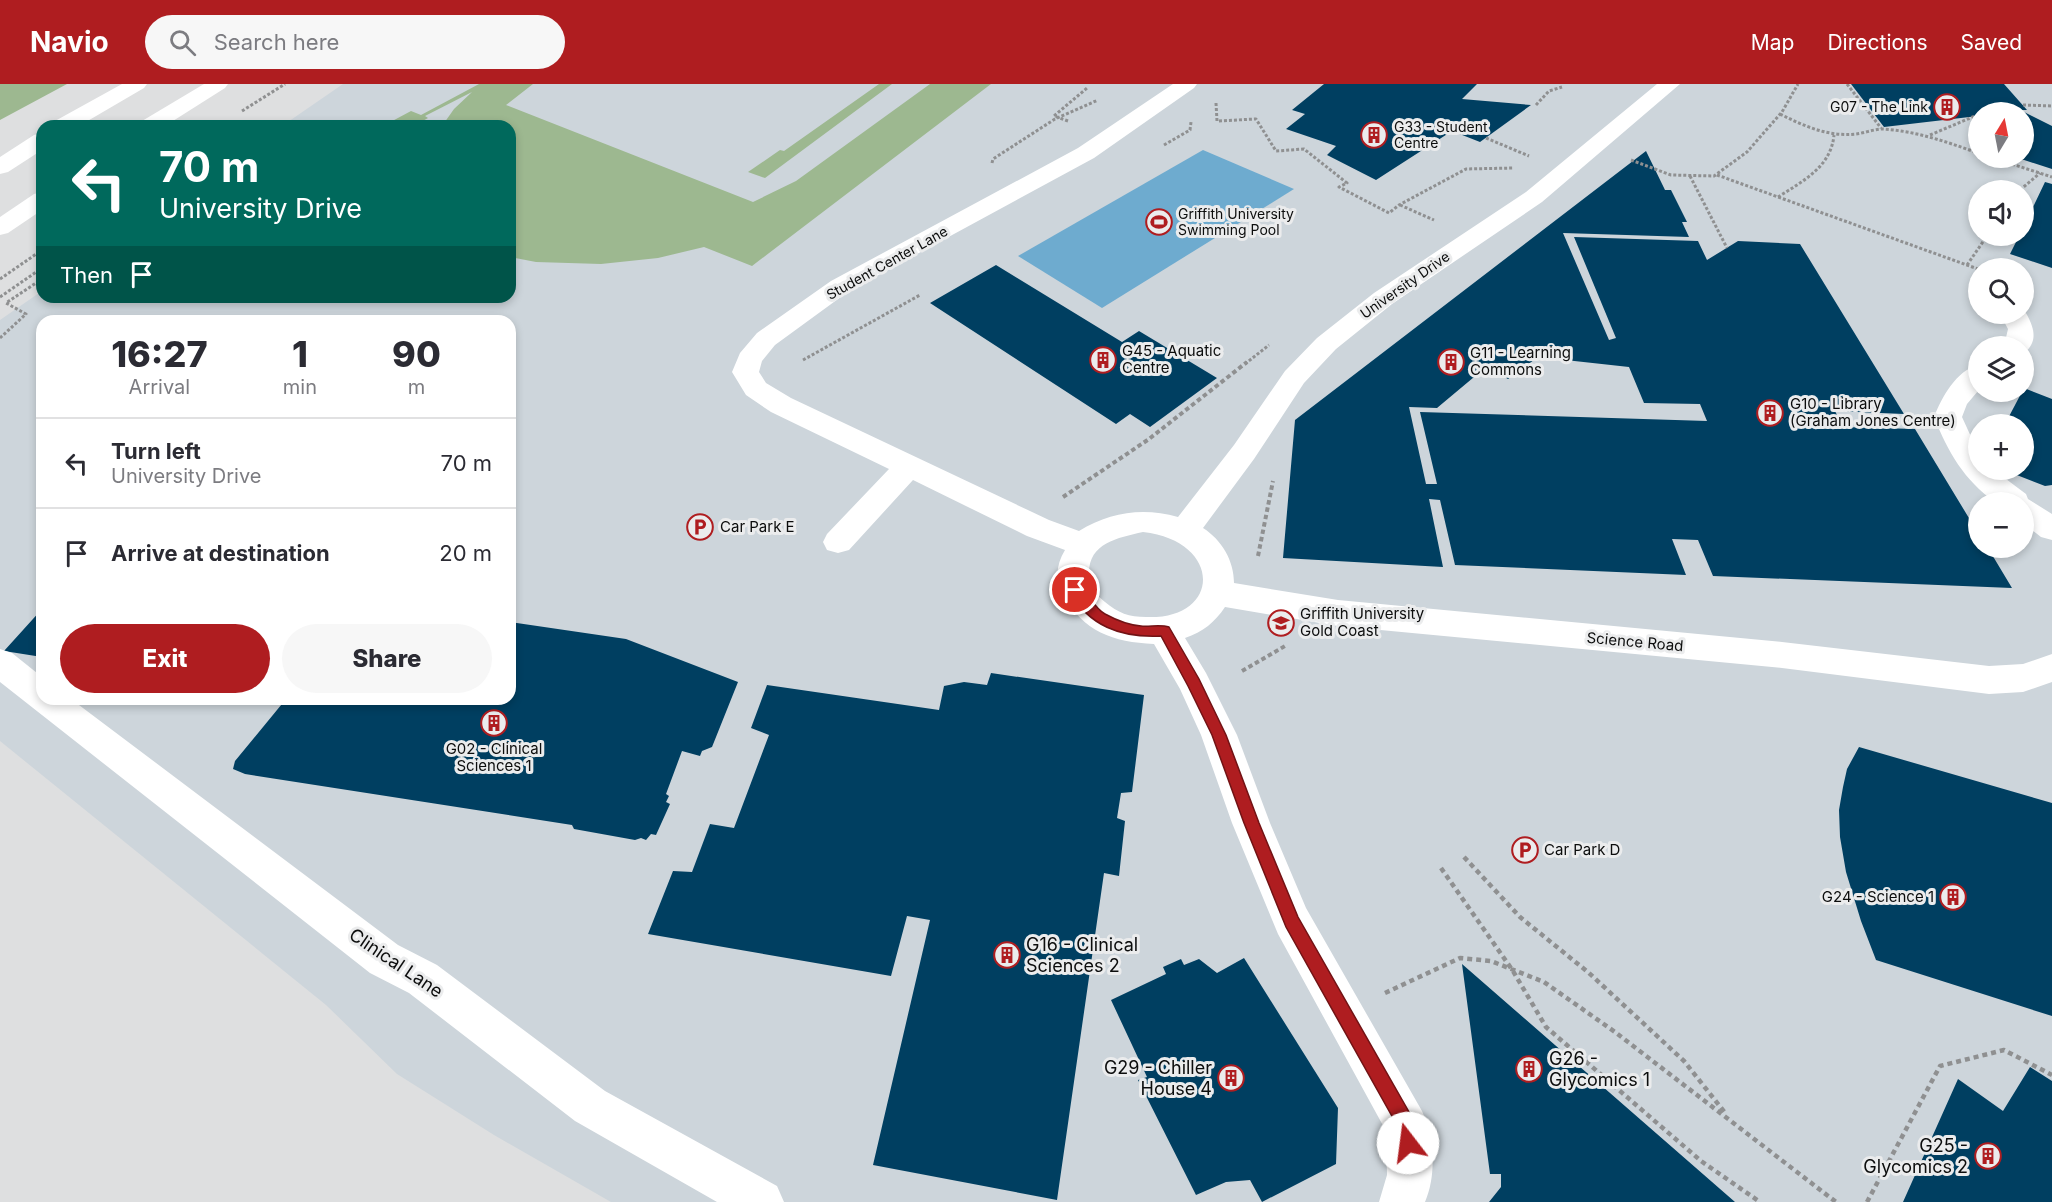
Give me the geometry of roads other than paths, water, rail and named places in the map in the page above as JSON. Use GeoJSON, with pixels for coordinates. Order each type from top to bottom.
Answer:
{"type":"FeatureCollection","features":[{"type":"Feature","properties":{"kind":"street"},"geometry":{"type":"LineString","coordinates":[[74,120],[137,84]]}},
{"type":"Feature","properties":{"kind":"street"},"geometry":{"type":"LineString","coordinates":[[160,120],[218,84]]}},
{"type":"Feature","properties":{"kind":"street","name":"University Drive"},"geometry":{"type":"LineString","coordinates":[[1184,531],[1252,441],[1299,371],[1322,348],[1379,302],[1569,172],[1638,107],[1670,84]]}},
{"type":"Feature","properties":{"kind":"street","name":"Student Center Lane"},"geometry":{"type":"LineString","coordinates":[[1083,545],[1038,528],[781,405],[756,389],[745,372],[749,359],[766,339],[840,286],[1086,153],[1188,90]]}},
{"type":"Feature","properties":{"kind":"street"},"geometry":{"type":"LineString","coordinates":[[0,167],[36,144]]}},
{"type":"Feature","properties":{"kind":"street"},"geometry":{"type":"LineString","coordinates":[[0,228],[36,203]]}},
{"type":"Feature","properties":{"kind":"street"},"geometry":{"type":"LineString","coordinates":[[1968,385],[1954,401],[1948,417],[1971,465],[2001,492]]}},
{"type":"Feature","properties":{"kind":"street"},"geometry":{"type":"LineString","coordinates":[[838,542],[909,466]]}},
{"type":"Feature","properties":{"kind":"street"},"geometry":{"type":"LineString","coordinates":[[2034,516],[2052,529]]}},
{"type":"Feature","properties":{"kind":"street"},"geometry":{"type":"LineString","coordinates":[[1143,521],[1165,524],[1184,531],[1201,542],[1211,554],[1217,569],[1219,584],[1204,613],[1186,625],[1164,631],[1141,632],[1117,626],[1097,616],[1087,607],[1075,590],[1072,576],[1076,553],[1083,545],[1087,539],[1103,528],[1122,522],[1143,521]]}},
{"type":"Feature","properties":{"kind":"street","name":"Science Road"},"geometry":{"type":"LineString","coordinates":[[1216,593],[1338,613],[1782,656],[1989,680],[2023,678],[2052,668]]}},
{"type":"Feature","properties":{"kind":"street"},"geometry":{"type":"LineString","coordinates":[[1164,631],[1194,683],[1219,735],[1251,823],[1292,921],[1407,1126],[1410,1160],[1406,1196],[1402,1202]]}},
{"type":"Feature","properties":{"kind":"street"},"geometry":{"type":"LineString","coordinates":[[0,663],[36,691]]}},
{"type":"Feature","properties":{"kind":"street","name":"Clinical Lane"},"geometry":{"type":"LineString","coordinates":[[54,705],[384,959],[423,979],[590,1106],[761,1202]]}},
{"type":"Feature","properties":{"kind":"water","name":"Griffith University Swimming Pool"},"geometry":{"type":"Polygon","coordinates":[[[1203,150],[1294,189],[1102,308],[1018,256],[1203,150]]]}},
{"type":"Feature","properties":{"kind":"place","name":"G07 - The Link"},"geometry":{"type":"Point","coordinates":[1947,107]}},
{"type":"Feature","properties":{"kind":"place","name":"G33 - Student Centre"},"geometry":{"type":"Point","coordinates":[1374,135]}},
{"type":"Feature","properties":{"kind":"place","name":"Griffith University Swimming Pool"},"geometry":{"type":"Point","coordinates":[1159,222]}},
{"type":"Feature","properties":{"kind":"place","name":"G45 - Aquatic Centre"},"geometry":{"type":"Point","coordinates":[1103,360]}},
{"type":"Feature","properties":{"kind":"place","name":"G11 - Learning Commons"},"geometry":{"type":"Point","coordinates":[1451,362]}},
{"type":"Feature","properties":{"kind":"place","name":"G10 - Library (Graham Jones Centre)"},"geometry":{"type":"Point","coordinates":[1770,413]}},
{"type":"Feature","properties":{"kind":"place","name":"Car Park E"},"geometry":{"type":"Point","coordinates":[700,527]}},
{"type":"Feature","properties":{"kind":"place","name":"Griffith University Gold Coast"},"geometry":{"type":"Point","coordinates":[1281,623]}},
{"type":"Feature","properties":{"kind":"place","name":"G02 - Clinical Sciences 1"},"geometry":{"type":"Point","coordinates":[494,723]}},
{"type":"Feature","properties":{"kind":"place","name":"Car Park D"},"geometry":{"type":"Point","coordinates":[1525,850]}},
{"type":"Feature","properties":{"kind":"place","name":"G24 - Science 1"},"geometry":{"type":"Point","coordinates":[1953,897]}},
{"type":"Feature","properties":{"kind":"place","name":"G16 - Clinical Sciences 2"},"geometry":{"type":"Point","coordinates":[1007,955]}},
{"type":"Feature","properties":{"kind":"place","name":"G26 - Glycomics 1"},"geometry":{"type":"Point","coordinates":[1529,1069]}},
{"type":"Feature","properties":{"kind":"place","name":"G29 - Chiller House 4"},"geometry":{"type":"Point","coordinates":[1231,1078]}},
{"type":"Feature","properties":{"kind":"place","name":"G25 - Glycomics 2"},"geometry":{"type":"Point","coordinates":[1988,1156]}}]}
